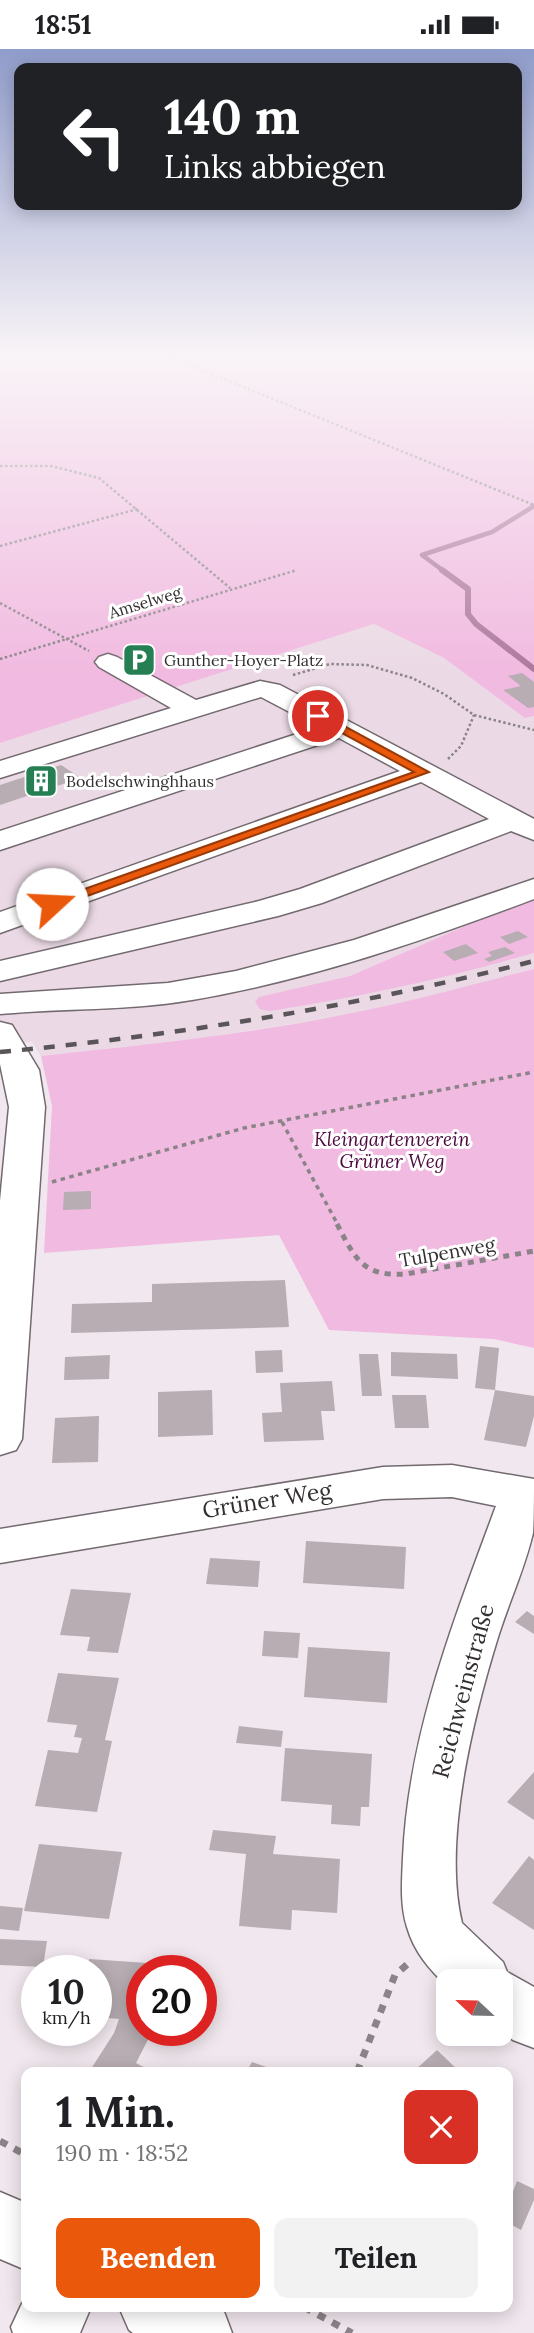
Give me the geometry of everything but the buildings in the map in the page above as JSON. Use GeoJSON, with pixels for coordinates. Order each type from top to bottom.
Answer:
{"type":"FeatureCollection","features":[{"type":"Feature","properties":{"kind":"street"},"geometry":{"type":"LineString","coordinates":[[108,662],[192,709]]}},
{"type":"Feature","properties":{"kind":"street"},"geometry":{"type":"LineString","coordinates":[[0,770],[260,689],[271,691],[523,826]]}},
{"type":"Feature","properties":{"kind":"street"},"geometry":{"type":"LineString","coordinates":[[0,841],[342,728]]}},
{"type":"Feature","properties":{"kind":"street"},"geometry":{"type":"LineString","coordinates":[[0,923],[423,772]]}},
{"type":"Feature","properties":{"kind":"street"},"geometry":{"type":"LineString","coordinates":[[0,971],[267,909],[523,826]]}},
{"type":"Feature","properties":{"kind":"street"},"geometry":{"type":"LineString","coordinates":[[0,1003],[141,996],[191,990],[410,935],[534,888]]}},
{"type":"Feature","properties":{"kind":"street"},"geometry":{"type":"LineString","coordinates":[[44,961],[191,990]]}},
{"type":"Feature","properties":{"kind":"street"},"geometry":{"type":"LineString","coordinates":[[0,1033],[21,1070],[27,1107],[14,1180],[0,1439]]}},
{"type":"Feature","properties":{"kind":"street","name":"Grüner Weg"},"geometry":{"type":"LineString","coordinates":[[0,1546],[383,1483],[452,1482],[529,1495]]}},
{"type":"Feature","properties":{"kind":"street","name":"Reichweinstraße"},"geometry":{"type":"LineString","coordinates":[[470,1969],[438,1936],[431,1907],[429,1856],[438,1772],[471,1645],[529,1495]]}},
{"type":"Feature","properties":{"kind":"street"},"geometry":{"type":"LineString","coordinates":[[513,2006],[534,2021]]}},
{"type":"Feature","properties":{"kind":"street"},"geometry":{"type":"LineString","coordinates":[[0,2224],[21,2235]]}},
{"type":"Feature","properties":{"kind":"street"},"geometry":{"type":"LineString","coordinates":[[161,2312],[199,2333]]}},
{"type":"Feature","properties":{"kind":"path"},"geometry":{"type":"LineString","coordinates":[[423,460],[532,504]]}},
{"type":"Feature","properties":{"kind":"path"},"geometry":{"type":"LineString","coordinates":[[0,465],[51,466],[81,471],[99,478],[231,588]]}},
{"type":"Feature","properties":{"kind":"path"},"geometry":{"type":"LineString","coordinates":[[0,546],[139,509]]}},
{"type":"Feature","properties":{"kind":"path","name":"Amselweg"},"geometry":{"type":"LineString","coordinates":[[0,659],[297,570]]}},
{"type":"Feature","properties":{"kind":"path"},"geometry":{"type":"LineString","coordinates":[[0,603],[65,638]]}},
{"type":"Feature","properties":{"kind":"path"},"geometry":{"type":"LineString","coordinates":[[260,689],[330,664],[367,665],[412,678],[443,694],[474,715],[534,730]]}},
{"type":"Feature","properties":{"kind":"path"},"geometry":{"type":"LineString","coordinates":[[423,772],[452,757],[461,746],[474,715]]}},
{"type":"Feature","properties":{"kind":"path"},"geometry":{"type":"LineString","coordinates":[[14,1180],[282,1122],[534,1072]]}},
{"type":"Feature","properties":{"kind":"path","name":"Tulpenweg"},"geometry":{"type":"LineString","coordinates":[[282,1122],[356,1259],[374,1273],[388,1276],[406,1274],[534,1251]]}},
{"type":"Feature","properties":{"kind":"path"},"geometry":{"type":"LineString","coordinates":[[359,2067],[395,1975]]}},
{"type":"Feature","properties":{"kind":"path"},"geometry":{"type":"LineString","coordinates":[[0,2141],[21,2152]]}},
{"type":"Feature","properties":{"kind":"path"},"geometry":{"type":"LineString","coordinates":[[313,2312],[352,2333]]}},
{"type":"Feature","properties":{"kind":"shaded area"},"geometry":{"type":"Polygon","coordinates":[[[374,624],[444,658],[525,718],[534,716],[534,896],[350,976],[292,991],[511,960],[534,953],[534,969],[412,1001],[340,1016],[210,1037],[41,1056],[32,1042],[0,1045],[0,743],[374,624]]]}},
{"type":"Feature","properties":{"kind":"green space"},"geometry":{"type":"Polygon","coordinates":[[[0,460],[534,460],[534,716],[525,718],[444,658],[374,624],[0,743],[0,460]]]}},
{"type":"Feature","properties":{"kind":"green space"},"geometry":{"type":"Polygon","coordinates":[[[534,896],[534,953],[436,979],[303,1006],[270,1011],[260,1009],[255,1002],[259,997],[350,976],[534,896]]]}},
{"type":"Feature","properties":{"kind":"green space","name":"Kleingartenverein Grüner Weg"},"geometry":{"type":"Polygon","coordinates":[[[534,969],[534,1348],[494,1339],[329,1330],[279,1235],[44,1253],[52,1106],[41,1056],[192,1039],[305,1022],[390,1005],[534,969]]]}},
{"type":"Feature","properties":{"kind":"waterway"},"geometry":{"type":"LineString","coordinates":[[445,572],[422,555],[492,532],[534,506]]}},
{"type":"Feature","properties":{"kind":"waterway"},"geometry":{"type":"LineString","coordinates":[[442,570],[468,589],[468,614],[476,624],[534,669]]}},
{"type":"Feature","properties":{"kind":"railway"},"geometry":{"type":"LineString","coordinates":[[0,1052],[135,1037],[269,1017],[402,992],[534,961]]}},
{"type":"Feature","properties":{"kind":"place","name":"Gunther-Hoyer-Platz"},"geometry":{"type":"Point","coordinates":[139,660]}},
{"type":"Feature","properties":{"kind":"place","name":"Bodelschwinghhaus"},"geometry":{"type":"Point","coordinates":[41,781]}},
{"type":"Feature","properties":{"kind":"route"},"geometry":{"type":"LineString","coordinates":[[52,904],[423,772],[318,716]]}}]}
